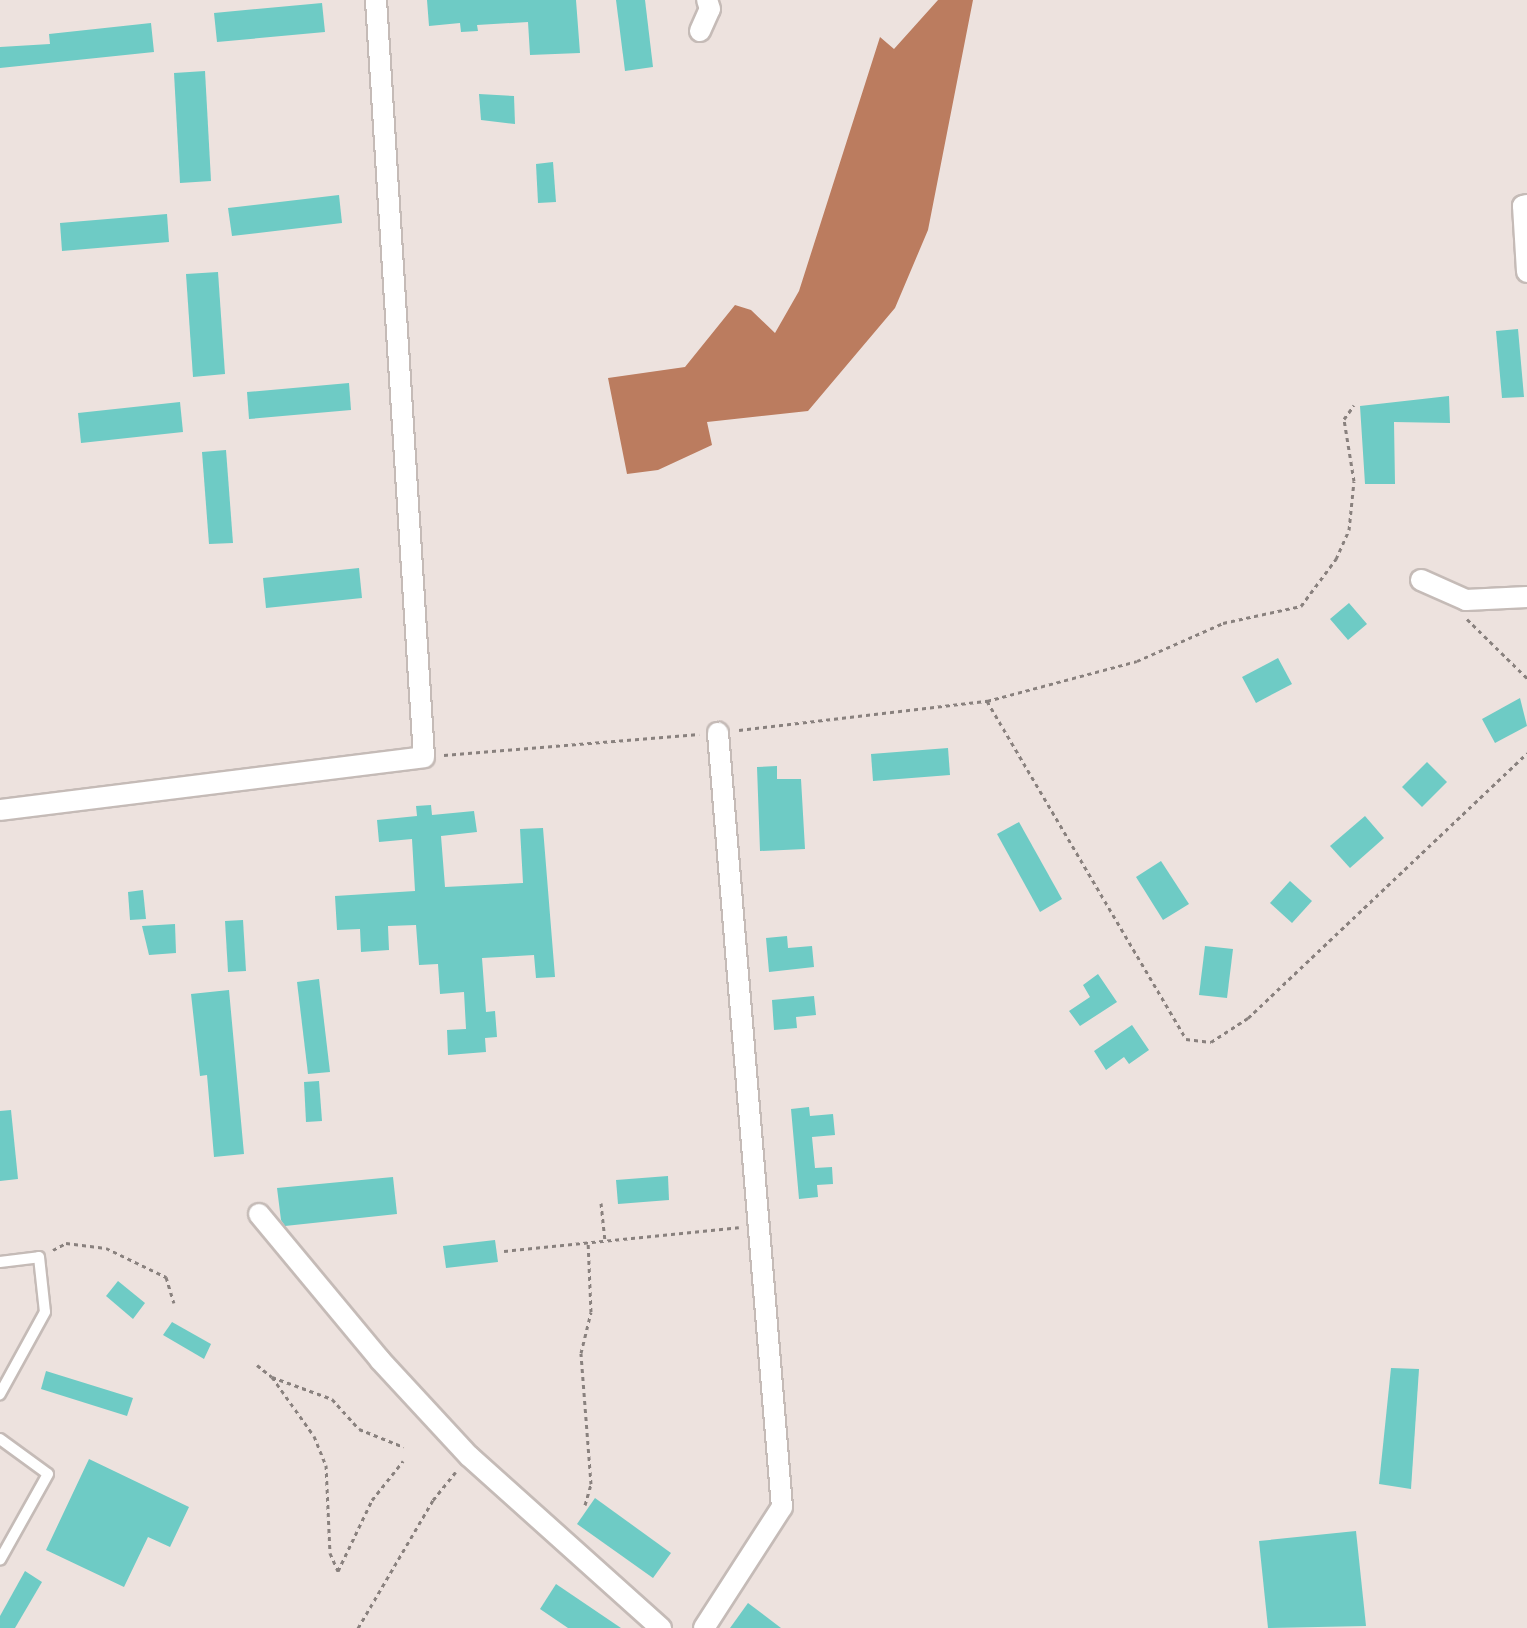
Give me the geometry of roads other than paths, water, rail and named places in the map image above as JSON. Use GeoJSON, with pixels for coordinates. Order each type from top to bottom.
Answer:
{"type":"FeatureCollection","features":[{"type":"Feature","properties":{"kind":"street"},"geometry":{"type":"LineString","coordinates":[[0,810],[424,757],[376,0]]}},
{"type":"Feature","properties":{"kind":"street"},"geometry":{"type":"LineString","coordinates":[[700,31],[710,9],[707,0]]}},
{"type":"Feature","properties":{"kind":"street"},"geometry":{"type":"LineString","coordinates":[[1527,205],[1523,206],[1527,272]]}},
{"type":"Feature","properties":{"kind":"street"},"geometry":{"type":"LineString","coordinates":[[1421,580],[1466,600],[1527,597]]}},
{"type":"Feature","properties":{"kind":"street"},"geometry":{"type":"LineString","coordinates":[[704,1628],[782,1507],[718,733]]}},
{"type":"Feature","properties":{"kind":"street"},"geometry":{"type":"LineString","coordinates":[[259,1214],[380,1360],[469,1456],[661,1628]]}},
{"type":"Feature","properties":{"kind":"lane"},"geometry":{"type":"LineString","coordinates":[[0,1262],[39,1257],[45,1312],[0,1394]]}},
{"type":"Feature","properties":{"kind":"lane"},"geometry":{"type":"LineString","coordinates":[[0,1439],[48,1474],[0,1560]]}}]}
